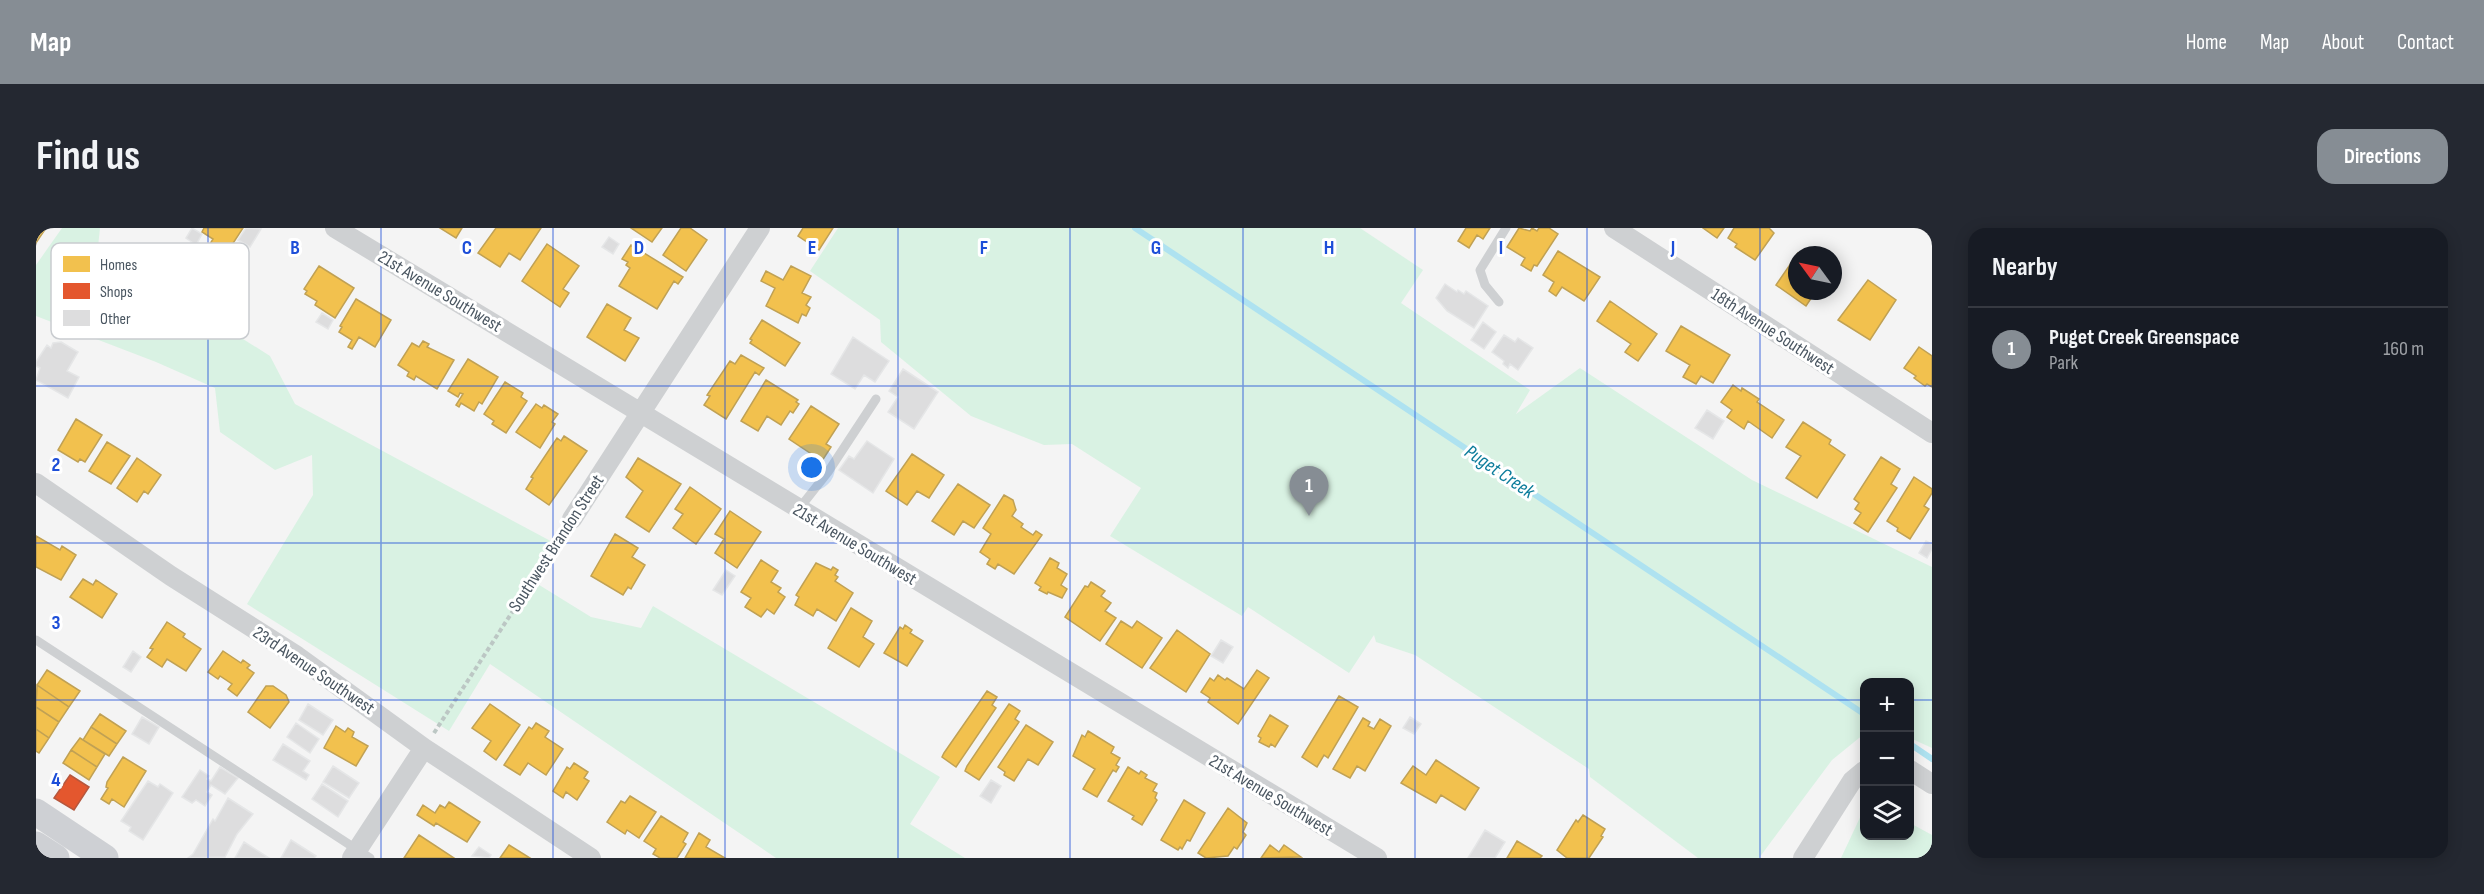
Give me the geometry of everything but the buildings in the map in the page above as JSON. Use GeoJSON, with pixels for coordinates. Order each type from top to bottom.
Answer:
{"type":"FeatureCollection","features":[{"type":"Feature","properties":{"kind":"main road"},"geometry":{"type":"LineString","coordinates":[[36,812],[105,858]]}},
{"type":"Feature","properties":{"kind":"main road"},"geometry":{"type":"LineString","coordinates":[[36,845],[56,858]]}},
{"type":"Feature","properties":{"kind":"street","name":"21st Avenue Southwest"},"geometry":{"type":"LineString","coordinates":[[334,228],[1377,858]]}},
{"type":"Feature","properties":{"kind":"street","name":"Southwest Brandon Street"},"geometry":{"type":"LineString","coordinates":[[572,519],[760,228]]}},
{"type":"Feature","properties":{"kind":"street","name":"18th Avenue Southwest"},"geometry":{"type":"LineString","coordinates":[[1614,228],[1932,434]]}},
{"type":"Feature","properties":{"kind":"street","name":"23rd Avenue Southwest"},"geometry":{"type":"LineString","coordinates":[[36,483],[171,576],[297,656],[424,748],[591,858]]}},
{"type":"Feature","properties":{"kind":"street"},"geometry":{"type":"LineString","coordinates":[[360,855],[424,748]]}},
{"type":"Feature","properties":{"kind":"street"},"geometry":{"type":"LineString","coordinates":[[1914,773],[1932,784]]}},
{"type":"Feature","properties":{"kind":"street"},"geometry":{"type":"LineString","coordinates":[[1803,858],[1852,781],[1860,774]]}},
{"type":"Feature","properties":{"kind":"lane"},"geometry":{"type":"LineString","coordinates":[[1499,302],[1485,285],[1480,270],[1506,228]]}},
{"type":"Feature","properties":{"kind":"lane"},"geometry":{"type":"LineString","coordinates":[[798,510],[832,465],[876,399]]}},
{"type":"Feature","properties":{"kind":"lane"},"geometry":{"type":"LineString","coordinates":[[36,640],[360,855]]}},
{"type":"Feature","properties":{"kind":"path","name":"Southwest Brandon Street"},"geometry":{"type":"LineString","coordinates":[[424,748],[572,519]]}},
{"type":"Feature","properties":{"kind":"green space"},"geometry":{"type":"Polygon","coordinates":[[[62,228],[100,228],[98,243],[51,243],[62,228]]]}},
{"type":"Feature","properties":{"kind":"green space"},"geometry":{"type":"Polygon","coordinates":[[[838,228],[1360,228],[1423,270],[1401,303],[1530,390],[1516,414],[1580,368],[1752,480],[1932,567],[1932,748],[1914,740],[1914,678],[1860,678],[1860,737],[1832,760],[1759,858],[1698,858],[1590,777],[1589,769],[1415,655],[1376,642],[1374,635],[1349,673],[1248,607],[1242,616],[1110,536],[1141,488],[1072,444],[1044,445],[971,416],[881,342],[880,320],[810,271],[838,228]]]}},
{"type":"Feature","properties":{"kind":"green space"},"geometry":{"type":"Polygon","coordinates":[[[51,244],[51,322],[36,316],[36,265],[51,244]]]}},
{"type":"Feature","properties":{"kind":"green space"},"geometry":{"type":"Polygon","coordinates":[[[96,339],[243,339],[270,356],[295,404],[560,546],[536,583],[591,617],[641,628],[653,606],[940,777],[910,824],[965,858],[776,858],[490,664],[449,731],[247,604],[313,495],[312,455],[275,470],[220,432],[215,388],[96,339]]]}},
{"type":"Feature","properties":{"kind":"green space"},"geometry":{"type":"Polygon","coordinates":[[[1860,818],[1860,840],[1914,840],[1914,825],[1932,835],[1932,858],[1841,858],[1860,818]]]}},
{"type":"Feature","properties":{"kind":"waterway","name":"Puget Creek"},"geometry":{"type":"LineString","coordinates":[[1135,228],[1860,711]]}},
{"type":"Feature","properties":{"kind":"waterway","name":"Puget Creek"},"geometry":{"type":"LineString","coordinates":[[1914,747],[1932,759]]}},
{"type":"Feature","properties":{"kind":"place","name":"Puget Creek Greenspace"},"geometry":{"type":"Point","coordinates":[1309,516]}}]}
